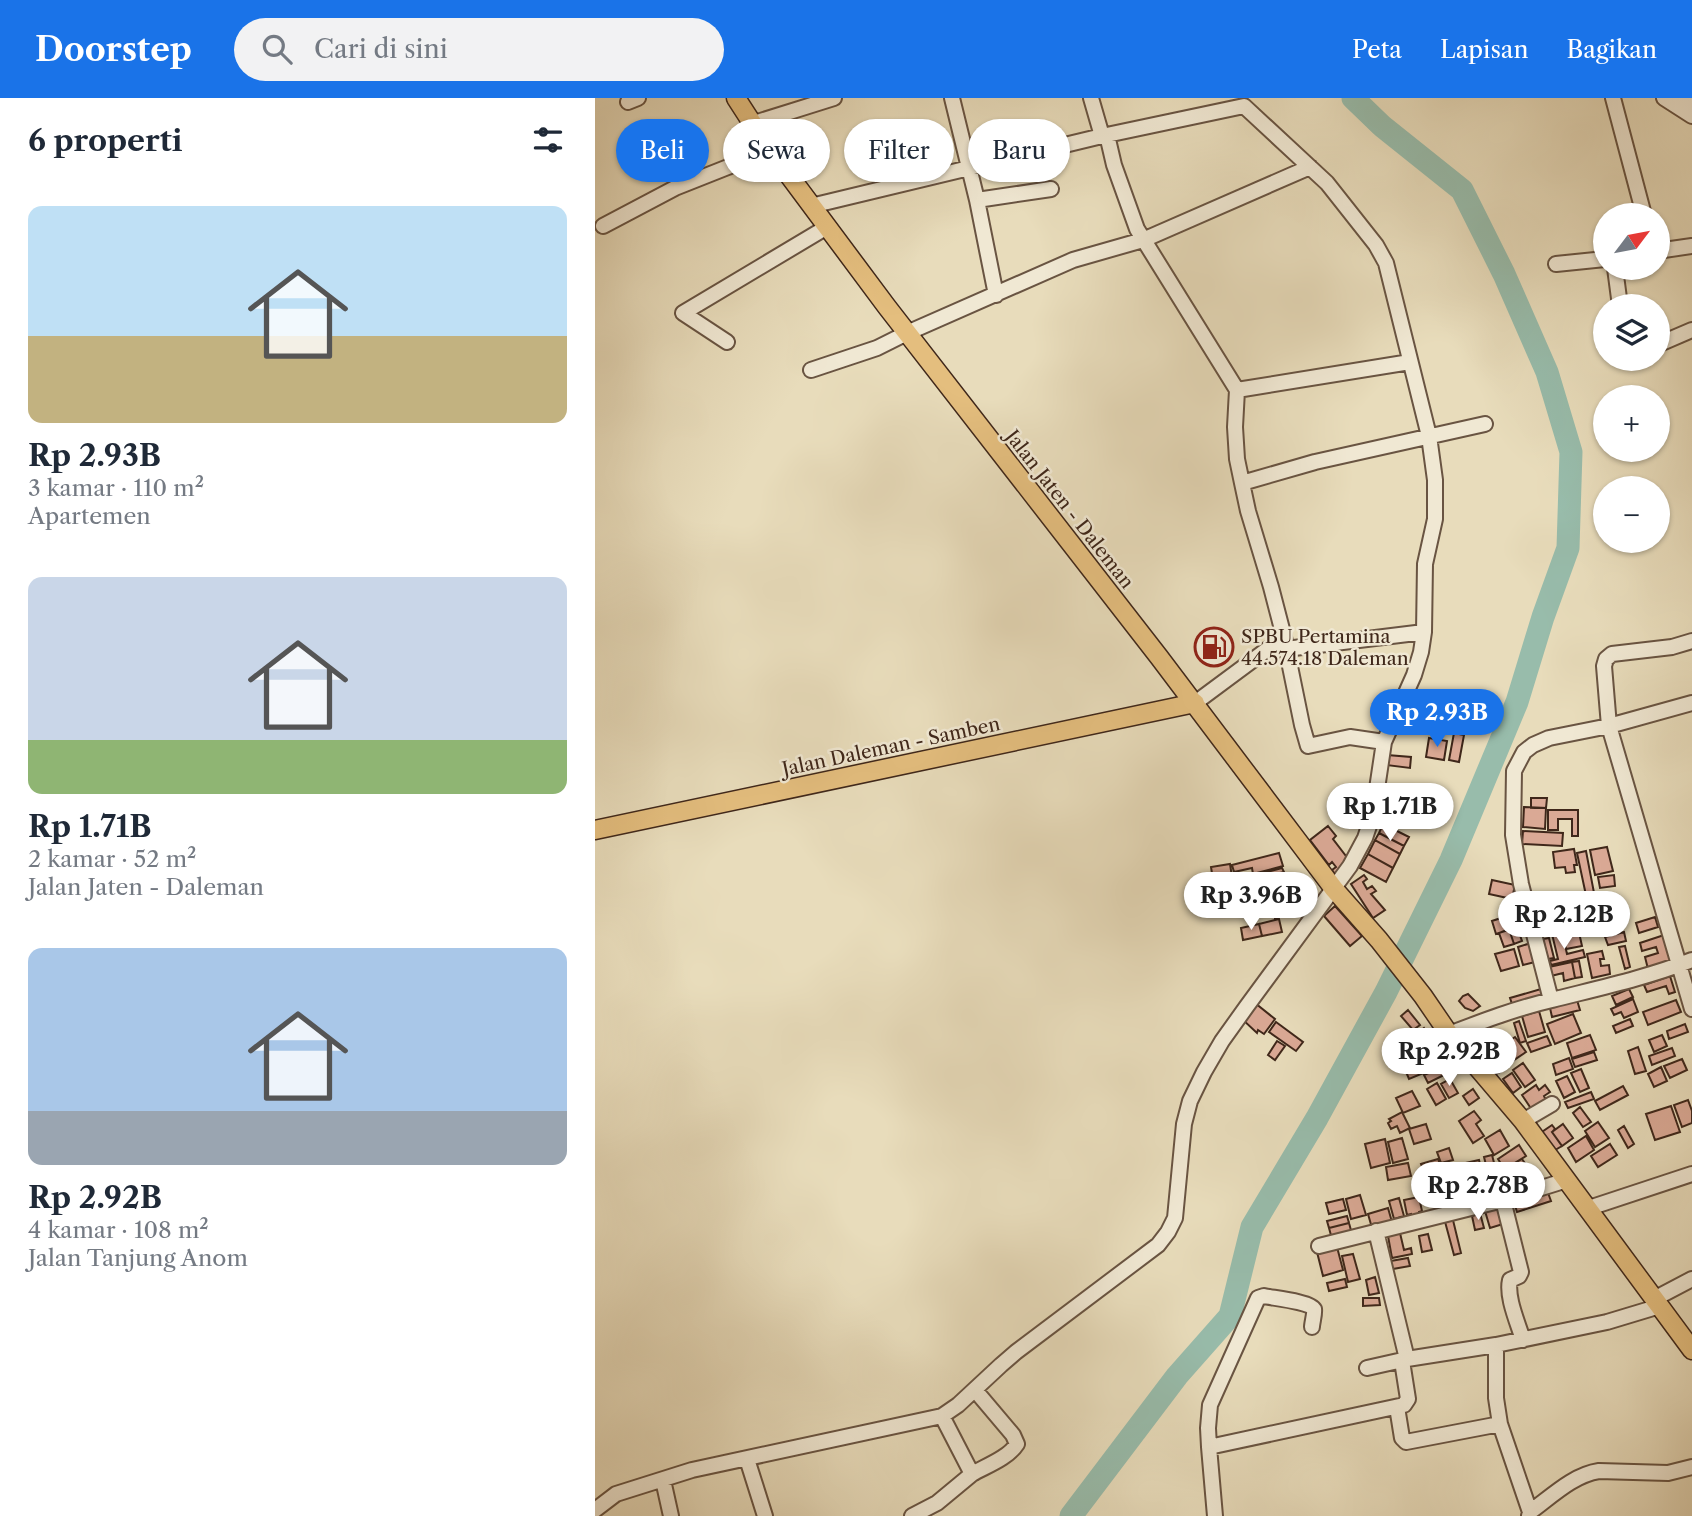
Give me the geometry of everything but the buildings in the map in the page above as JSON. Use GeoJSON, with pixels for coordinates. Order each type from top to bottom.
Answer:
{"type":"FeatureCollection","features":[{"type":"Feature","properties":{"kind":"main road","name":"Jalan Jaten - Daleman"},"geometry":{"type":"LineString","coordinates":[[736,98],[748,119]]}},
{"type":"Feature","properties":{"kind":"main road","name":"Jalan Jaten - Daleman"},"geometry":{"type":"LineString","coordinates":[[793,182],[907,333],[1195,703],[1333,889],[1379,940],[1449,1034],[1523,1121],[1692,1350]]}},
{"type":"Feature","properties":{"kind":"main road","name":"Jalan Daleman - Samben"},"geometry":{"type":"LineString","coordinates":[[595,830],[1195,703]]}},
{"type":"Feature","properties":{"kind":"street"},"geometry":{"type":"LineString","coordinates":[[763,119],[804,102],[834,98]]}},
{"type":"Feature","properties":{"kind":"street"},"geometry":{"type":"LineString","coordinates":[[952,98],[968,164]]}},
{"type":"Feature","properties":{"kind":"street"},"geometry":{"type":"LineString","coordinates":[[1091,98],[1137,229],[1237,390],[1235,427],[1241,483],[1271,587],[1308,746],[1350,737],[1384,742]]}},
{"type":"Feature","properties":{"kind":"street"},"geometry":{"type":"LineString","coordinates":[[1613,98],[1641,203]]}},
{"type":"Feature","properties":{"kind":"street"},"geometry":{"type":"LineString","coordinates":[[1664,98],[1692,116]]}},
{"type":"Feature","properties":{"kind":"street"},"geometry":{"type":"LineString","coordinates":[[1683,98],[1692,104]]}},
{"type":"Feature","properties":{"kind":"street"},"geometry":{"type":"LineString","coordinates":[[595,1510],[612,1496],[710,1466],[942,1416],[975,1390],[1000,1365],[1157,1245],[1175,1218],[1184,1124],[1190,1101],[1204,1072],[1234,1023],[1350,866],[1367,830],[1375,802],[1384,742],[1414,675],[1421,652],[1425,564],[1435,508],[1435,480],[1406,363],[1388,269],[1381,253],[1327,183],[1244,106],[1070,144]]}},
{"type":"Feature","properties":{"kind":"street"},"geometry":{"type":"LineString","coordinates":[[811,370],[877,348],[1073,260],[1143,240],[1310,167]]}},
{"type":"Feature","properties":{"kind":"street"},"geometry":{"type":"LineString","coordinates":[[811,206],[968,168]]}},
{"type":"Feature","properties":{"kind":"street"},"geometry":{"type":"LineString","coordinates":[[603,226],[675,188],[723,169]]}},
{"type":"Feature","properties":{"kind":"street"},"geometry":{"type":"LineString","coordinates":[[972,182],[996,295]]}},
{"type":"Feature","properties":{"kind":"street"},"geometry":{"type":"LineString","coordinates":[[977,200],[1051,189]]}},
{"type":"Feature","properties":{"kind":"street"},"geometry":{"type":"LineString","coordinates":[[727,342],[683,313],[827,227]]}},
{"type":"Feature","properties":{"kind":"street"},"geometry":{"type":"LineString","coordinates":[[1670,249],[1692,246]]}},
{"type":"Feature","properties":{"kind":"street"},"geometry":{"type":"LineString","coordinates":[[1556,264],[1593,260]]}},
{"type":"Feature","properties":{"kind":"street"},"geometry":{"type":"LineString","coordinates":[[1670,339],[1692,330]]}},
{"type":"Feature","properties":{"kind":"street"},"geometry":{"type":"LineString","coordinates":[[1237,390],[1406,363]]}},
{"type":"Feature","properties":{"kind":"street"},"geometry":{"type":"LineString","coordinates":[[1241,483],[1315,462],[1485,424]]}},
{"type":"Feature","properties":{"kind":"street"},"geometry":{"type":"LineString","coordinates":[[1195,703],[1285,643],[1421,632]]}},
{"type":"Feature","properties":{"kind":"street"},"geometry":{"type":"LineString","coordinates":[[1692,641],[1671,647],[1612,654],[1607,656],[1604,666],[1609,726],[1685,963],[1692,1009]]}},
{"type":"Feature","properties":{"kind":"street"},"geometry":{"type":"LineString","coordinates":[[1551,1000],[1521,884],[1513,835],[1514,771],[1524,751],[1549,738],[1609,726],[1692,703]]}},
{"type":"Feature","properties":{"kind":"street"},"geometry":{"type":"LineString","coordinates":[[1449,1034],[1506,1013],[1619,984],[1685,963]]}},
{"type":"Feature","properties":{"kind":"street"},"geometry":{"type":"LineString","coordinates":[[1523,1121],[1552,1104]]}},
{"type":"Feature","properties":{"kind":"street"},"geometry":{"type":"LineString","coordinates":[[1589,1208],[1692,1174]]}},
{"type":"Feature","properties":{"kind":"street"},"geometry":{"type":"LineString","coordinates":[[1319,1246],[1503,1200],[1567,1180]]}},
{"type":"Feature","properties":{"kind":"street"},"geometry":{"type":"LineString","coordinates":[[1503,1200],[1521,1272],[1519,1276],[1512,1278],[1509,1284],[1523,1340]]}},
{"type":"Feature","properties":{"kind":"street"},"geometry":{"type":"LineString","coordinates":[[1209,1447],[1404,1405],[1408,1399],[1404,1360],[1376,1231]]}},
{"type":"Feature","properties":{"kind":"street"},"geometry":{"type":"LineString","coordinates":[[1367,1368],[1607,1322],[1657,1303],[1692,1279]]}},
{"type":"Feature","properties":{"kind":"street"},"geometry":{"type":"LineString","coordinates":[[1215,1516],[1208,1428],[1210,1405],[1258,1298],[1264,1296],[1312,1306],[1312,1327]]}},
{"type":"Feature","properties":{"kind":"street"},"geometry":{"type":"LineString","coordinates":[[1496,1345],[1496,1398],[1500,1424],[1529,1514],[1581,1475],[1599,1471],[1668,1474],[1692,1467]]}},
{"type":"Feature","properties":{"kind":"street"},"geometry":{"type":"LineString","coordinates":[[912,1516],[937,1503],[972,1474],[1003,1456],[1017,1444],[1013,1435],[975,1390]]}},
{"type":"Feature","properties":{"kind":"street"},"geometry":{"type":"LineString","coordinates":[[1397,1407],[1402,1438],[1406,1442],[1500,1424]]}},
{"type":"Feature","properties":{"kind":"street"},"geometry":{"type":"LineString","coordinates":[[942,1416],[972,1474]]}},
{"type":"Feature","properties":{"kind":"street"},"geometry":{"type":"LineString","coordinates":[[747,1459],[765,1516]]}},
{"type":"Feature","properties":{"kind":"street"},"geometry":{"type":"LineString","coordinates":[[663,1480],[671,1516]]}},
{"type":"Feature","properties":{"kind":"waterway"},"geometry":{"type":"LineString","coordinates":[[1071,1516],[1177,1376],[1230,1316],[1252,1227],[1317,1118],[1386,992],[1451,860],[1517,702],[1568,548],[1571,452],[1547,372],[1504,274],[1462,190],[1382,126],[1353,98]]}},
{"type":"Feature","properties":{"kind":"place","name":"SPBU Pertamina 44.574.18 Daleman"},"geometry":{"type":"Point","coordinates":[1214,647]}}]}
